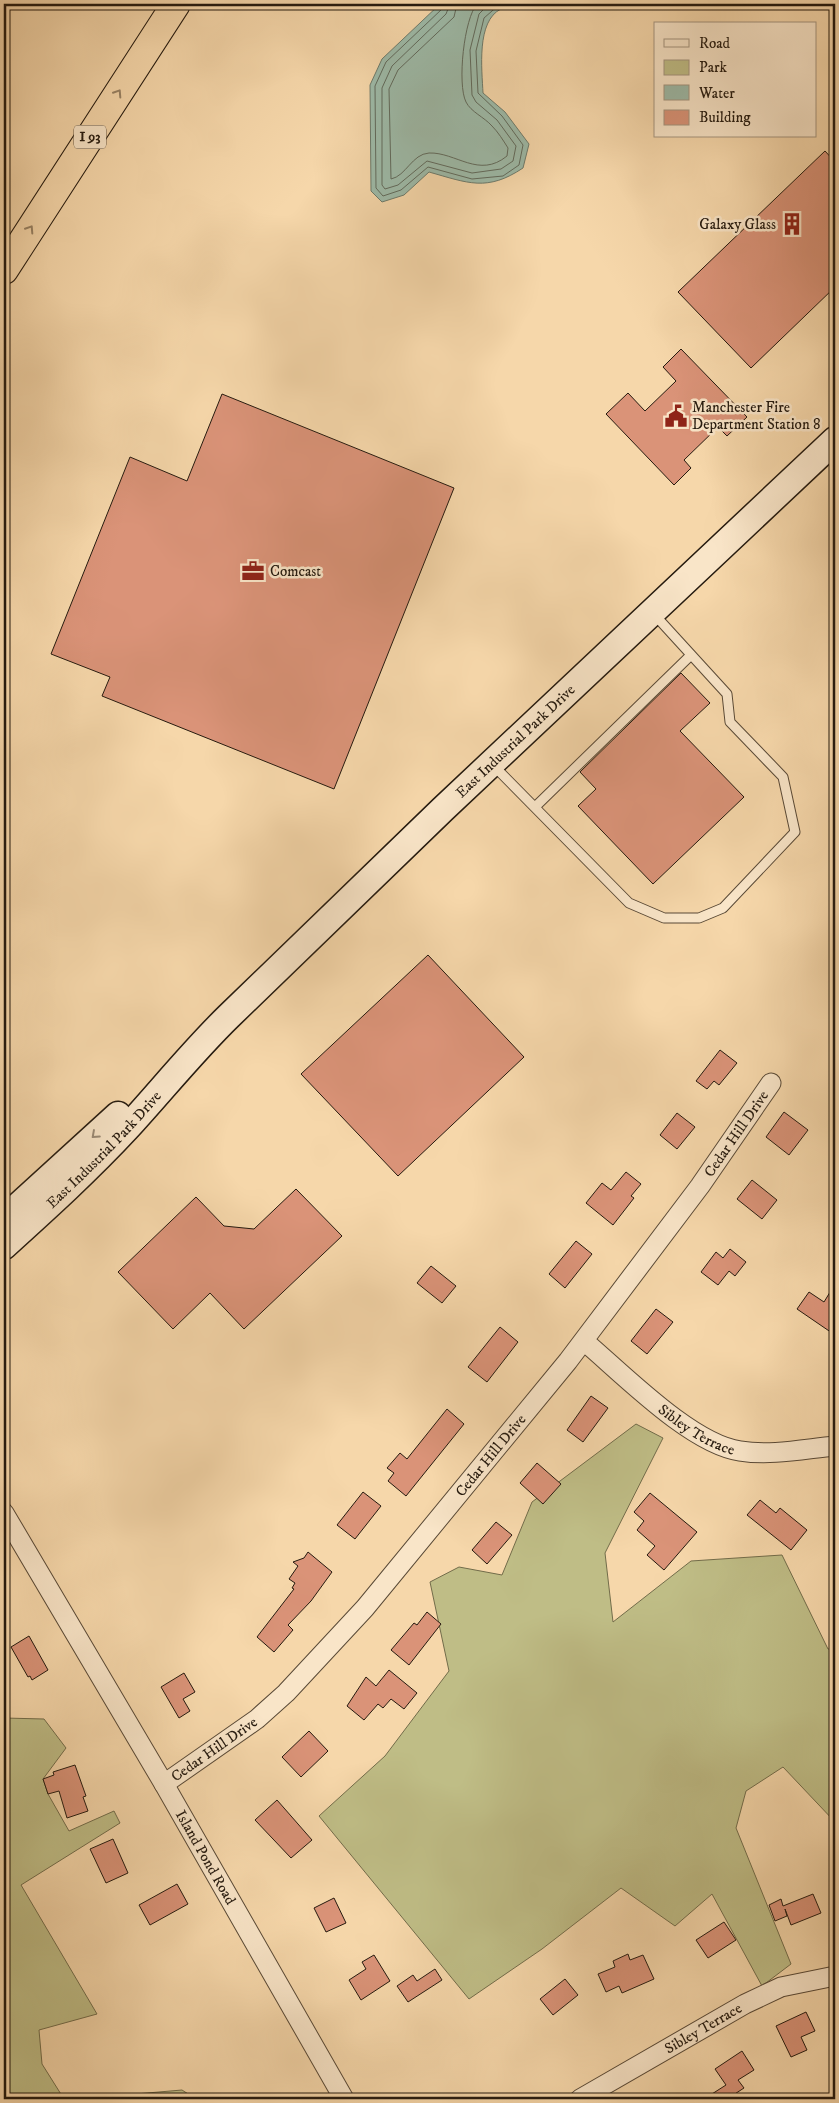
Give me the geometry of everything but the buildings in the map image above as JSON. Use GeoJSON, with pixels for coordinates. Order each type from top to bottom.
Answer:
{"type":"FeatureCollection","features":[{"type":"Feature","properties":{"kind":"highway","name":"I 93"},"geometry":{"type":"LineString","coordinates":[[4,270],[176,4]]}},
{"type":"Feature","properties":{"kind":"street","name":"East Industrial Park Drive"},"geometry":{"type":"LineString","coordinates":[[4,1219],[169,1068],[198,1046],[492,763],[835,440]]}},
{"type":"Feature","properties":{"kind":"street","name":"East Industrial Park Drive"},"geometry":{"type":"LineString","coordinates":[[4,1246],[87,1169],[177,1073],[198,1046]]}},
{"type":"Feature","properties":{"kind":"street","name":"Cedar Hill Drive"},"geometry":{"type":"LineString","coordinates":[[164,1784],[257,1719],[286,1693],[365,1608],[584,1341],[700,1186],[771,1083]]}},
{"type":"Feature","properties":{"kind":"street","name":"Sibley Terrace"},"geometry":{"type":"LineString","coordinates":[[584,1341],[685,1426],[719,1446],[758,1453],[835,1446]]}},
{"type":"Feature","properties":{"kind":"street","name":"Island Pond Road"},"geometry":{"type":"LineString","coordinates":[[4,1513],[164,1784],[344,2099]]}},
{"type":"Feature","properties":{"kind":"street","name":"Sibley Terrace"},"geometry":{"type":"LineString","coordinates":[[580,2099],[744,2004],[781,1987],[835,1976]]}},
{"type":"Feature","properties":{"kind":"lane"},"geometry":{"type":"LineString","coordinates":[[492,763],[629,903],[664,918],[699,918],[723,908],[795,832],[782,777],[730,722],[727,694],[652,612]]}},
{"type":"Feature","properties":{"kind":"lane"},"geometry":{"type":"LineString","coordinates":[[535,807],[691,655]]}},
{"type":"Feature","properties":{"kind":"green space"},"geometry":{"type":"Polygon","coordinates":[[[636,1424],[663,1438],[605,1553],[613,1622],[691,1561],[782,1555],[828,1649],[835,1649],[835,1822],[783,1767],[746,1791],[736,1828],[791,1964],[762,1986],[712,1894],[675,1926],[621,1888],[542,1949],[469,1999],[319,1816],[385,1756],[449,1671],[430,1582],[459,1567],[502,1575],[532,1502],[636,1424]]]}},
{"type":"Feature","properties":{"kind":"green space"},"geometry":{"type":"Polygon","coordinates":[[[4,1718],[44,1719],[66,1748],[43,1779],[48,1794],[69,1831],[114,1811],[120,1823],[21,1885],[97,2014],[39,2030],[42,2064],[64,2099],[4,2099],[4,1718]]]}},
{"type":"Feature","properties":{"kind":"green space"},"geometry":{"type":"Polygon","coordinates":[[[182,2090],[196,2099],[115,2099],[124,2095],[182,2090]]]}},
{"type":"Feature","properties":{"kind":"water"},"geometry":{"type":"Polygon","coordinates":[[[440,4],[531,4],[504,8],[493,15],[484,35],[482,47],[483,93],[505,112],[529,144],[523,168],[510,176],[488,183],[466,182],[429,172],[404,195],[382,202],[371,191],[370,85],[382,59],[440,4]]]}},
{"type":"Feature","properties":{"kind":"place","name":"Galaxy Glass"},"geometry":{"type":"Point","coordinates":[792,224]}},
{"type":"Feature","properties":{"kind":"place","name":"Manchester Fire Department Station 8"},"geometry":{"type":"Point","coordinates":[676,416]}},
{"type":"Feature","properties":{"kind":"place","name":"Comcast"},"geometry":{"type":"Point","coordinates":[253,571]}}]}
